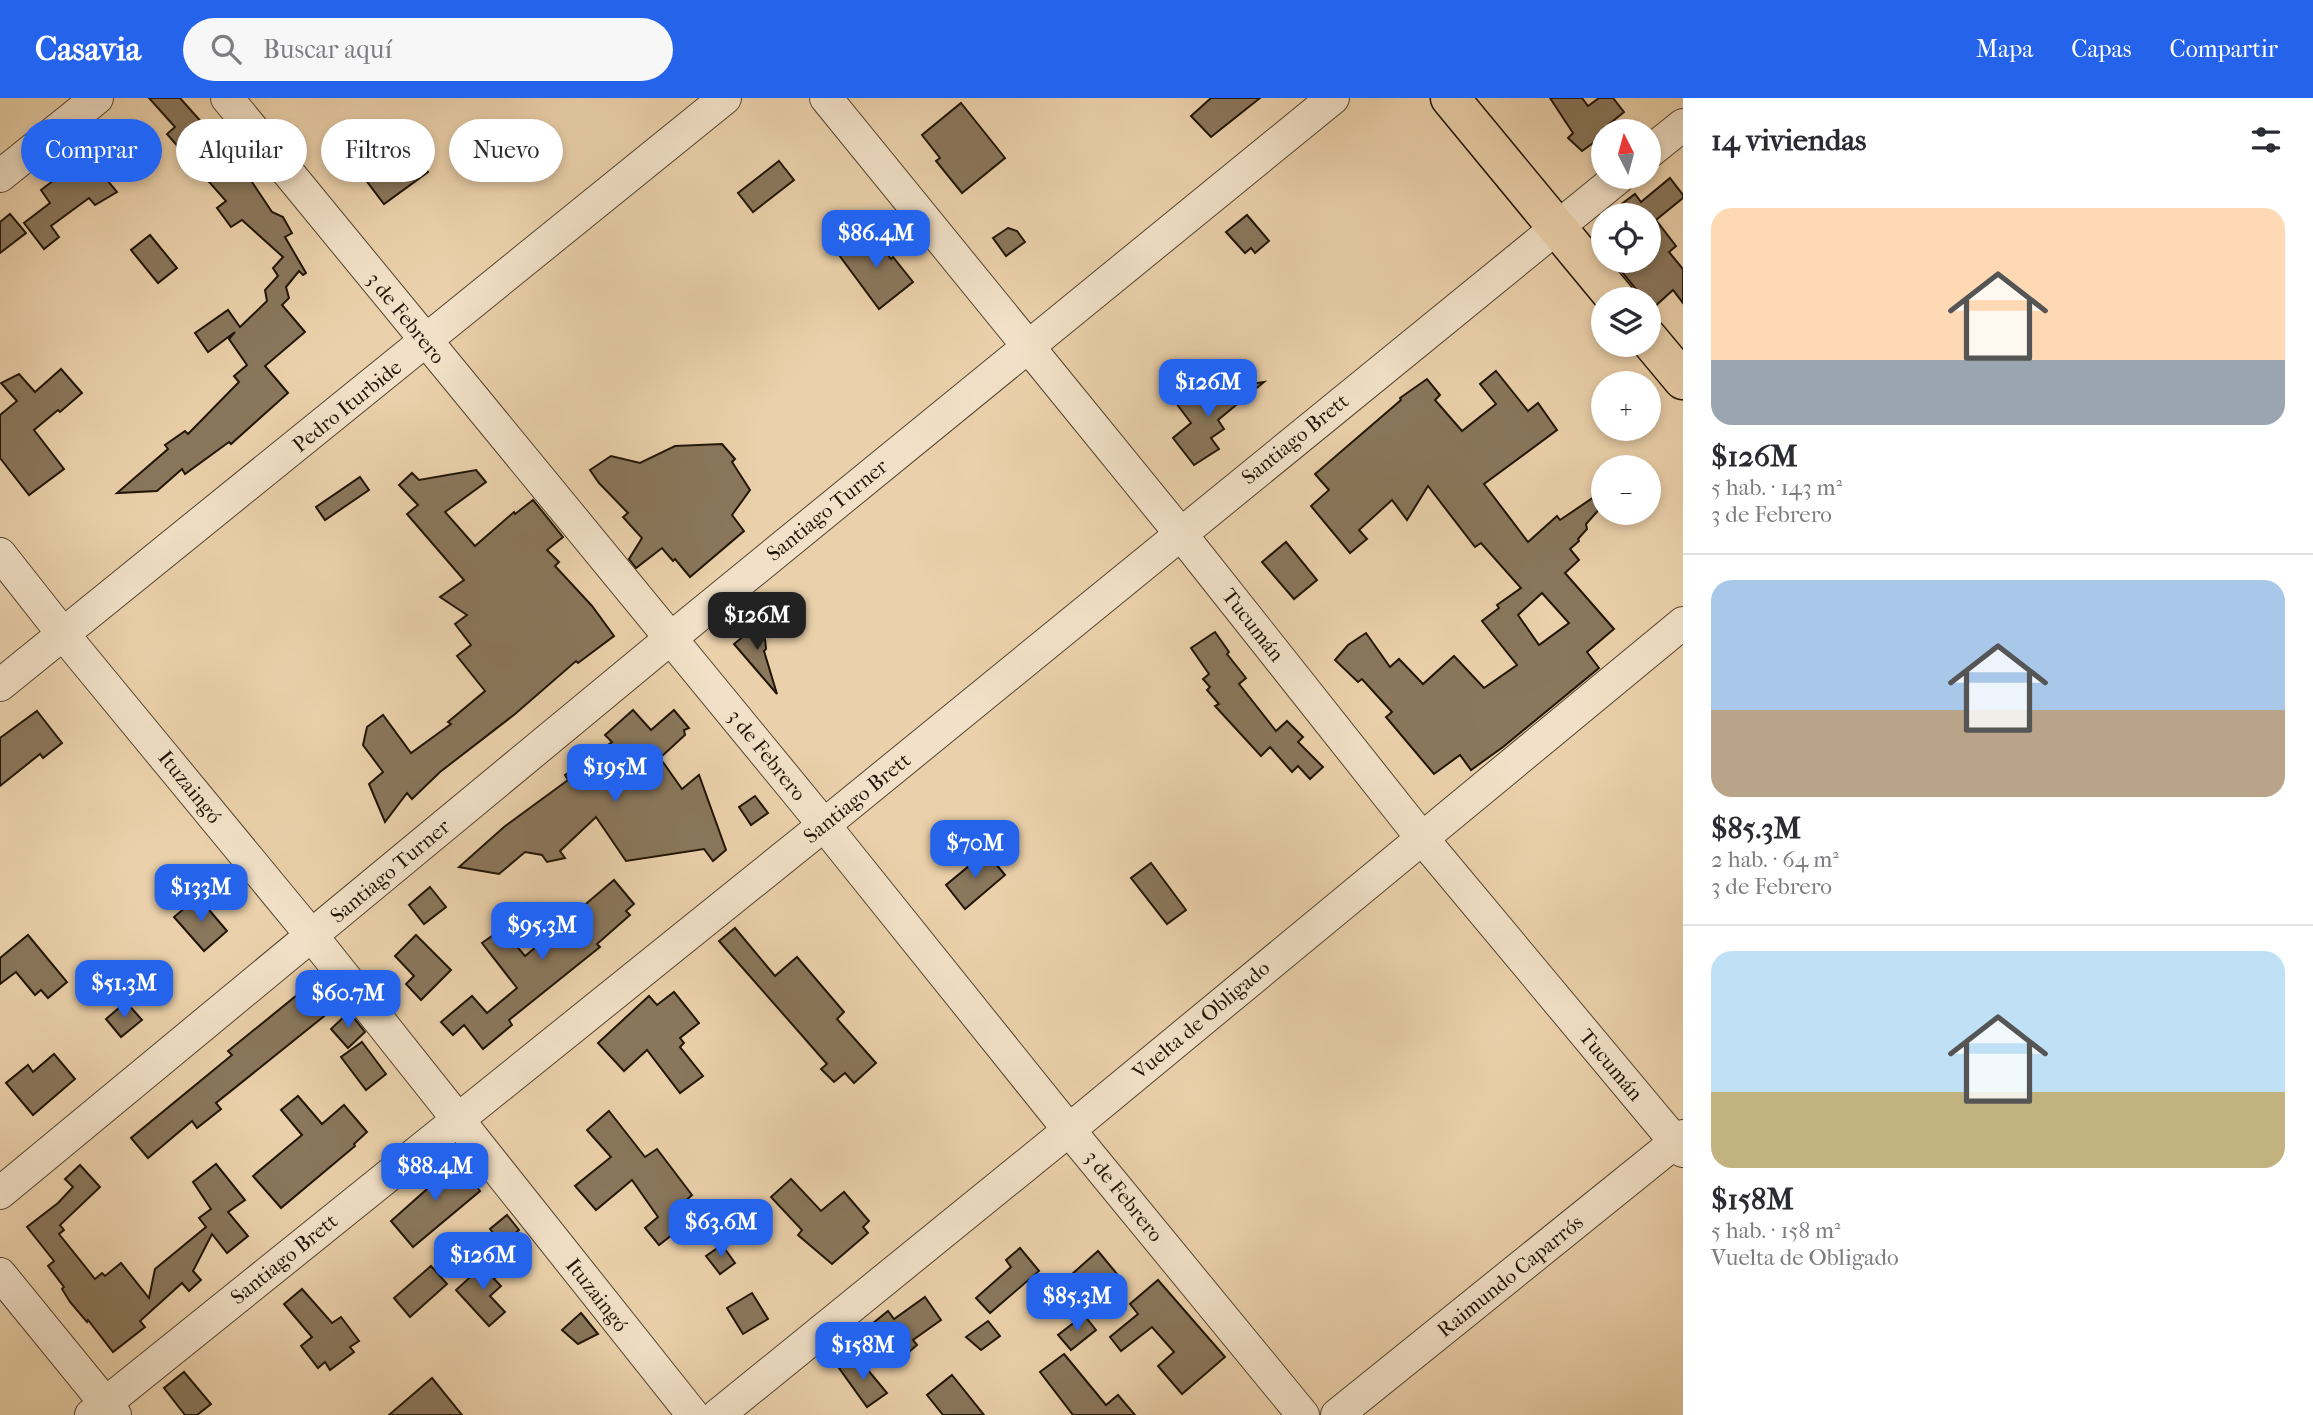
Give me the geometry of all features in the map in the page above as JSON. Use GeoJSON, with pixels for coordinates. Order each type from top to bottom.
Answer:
{"type":"FeatureCollection","features":[{"type":"Feature","properties":{"kind":"main road"},"geometry":{"type":"LineString","coordinates":[[1450,98],[1606,287]]}},
{"type":"Feature","properties":{"kind":"main road"},"geometry":{"type":"LineString","coordinates":[[1661,352],[1681,374]]}},
{"type":"Feature","properties":{"kind":"street"},"geometry":{"type":"LineString","coordinates":[[0,176],[97,98]]}},
{"type":"Feature","properties":{"kind":"street","name":"3 de Febrero"},"geometry":{"type":"LineString","coordinates":[[228,98],[1303,1415]]}},
{"type":"Feature","properties":{"kind":"street","name":"Pedro Iturbide"},"geometry":{"type":"LineString","coordinates":[[0,685],[725,98]]}},
{"type":"Feature","properties":{"kind":"street","name":"Tucumán"},"geometry":{"type":"LineString","coordinates":[[826,98],[1180,533],[1421,837],[1681,1143]]}},
{"type":"Feature","properties":{"kind":"street","name":"Santiago Turner"},"geometry":{"type":"LineString","coordinates":[[0,1193],[671,638],[1333,98]]}},
{"type":"Feature","properties":{"kind":"street"},"geometry":{"type":"LineString","coordinates":[[1661,143],[1683,125]]}},
{"type":"Feature","properties":{"kind":"street","name":"Santiago Brett"},"geometry":{"type":"LineString","coordinates":[[104,1411],[457,1118],[824,825],[1604,189]]}},
{"type":"Feature","properties":{"kind":"street","name":"Ituzaingó"},"geometry":{"type":"LineString","coordinates":[[0,554],[312,936],[693,1415]]}},
{"type":"Feature","properties":{"kind":"street","name":"Vuelta de Obligado"},"geometry":{"type":"LineString","coordinates":[[718,1415],[1069,1130],[1683,623]]}},
{"type":"Feature","properties":{"kind":"street","name":"Raimundo Caparrós"},"geometry":{"type":"LineString","coordinates":[[1337,1415],[1681,1143]]}},
{"type":"Feature","properties":{"kind":"street"},"geometry":{"type":"LineString","coordinates":[[0,1274],[104,1411]]}},
{"type":"Feature","properties":{"kind":"building"},"geometry":{"type":"Polygon","coordinates":[[[149,98],[180,98],[199,119],[176,119],[176,144],[167,134],[175,127],[149,98]]]}},
{"type":"Feature","properties":{"kind":"building"},"geometry":{"type":"Polygon","coordinates":[[[1211,98],[1260,98],[1211,137],[1191,116],[1211,98]]]}},
{"type":"Feature","properties":{"kind":"building"},"geometry":{"type":"Polygon","coordinates":[[[1550,98],[1582,98],[1588,106],[1599,98],[1613,98],[1624,112],[1615,119],[1591,119],[1591,145],[1582,151],[1568,138],[1573,133],[1550,98]]]}},
{"type":"Feature","properties":{"kind":"building"},"geometry":{"type":"Polygon","coordinates":[[[961,103],[1005,158],[962,193],[936,161],[940,158],[922,135],[961,103]]]}},
{"type":"Feature","properties":{"kind":"building"},"geometry":{"type":"Polygon","coordinates":[[[779,161],[794,180],[753,212],[738,193],[779,161]]]}},
{"type":"Feature","properties":{"kind":"building"},"geometry":{"type":"Polygon","coordinates":[[[1670,178],[1683,198],[1661,216],[1661,203],[1623,203],[1635,194],[1641,202],[1657,189],[1661,189],[1661,185],[1670,178]]]}},
{"type":"Feature","properties":{"kind":"building"},"geometry":{"type":"Polygon","coordinates":[[[52,182],[109,182],[117,192],[95,205],[89,198],[51,226],[59,237],[44,249],[24,223],[50,203],[41,190],[52,182]]]}},
{"type":"Feature","properties":{"kind":"building"},"geometry":{"type":"Polygon","coordinates":[[[209,182],[252,182],[272,212],[283,217],[292,233],[285,237],[306,273],[303,275],[299,271],[286,287],[289,298],[282,305],[305,332],[265,366],[288,393],[231,444],[229,442],[185,474],[182,469],[157,491],[117,493],[168,449],[165,445],[185,431],[188,434],[239,382],[234,376],[247,365],[229,339],[235,332],[208,352],[195,333],[228,310],[240,327],[267,301],[265,290],[278,276],[273,268],[283,257],[242,220],[231,227],[217,208],[226,201],[209,182]]]}},
{"type":"Feature","properties":{"kind":"building"},"geometry":{"type":"Polygon","coordinates":[[[367,182],[414,182],[384,204],[367,182]]]}},
{"type":"Feature","properties":{"kind":"building"},"geometry":{"type":"Polygon","coordinates":[[[10,214],[26,233],[0,253],[0,222],[10,214]]]}},
{"type":"Feature","properties":{"kind":"building"},"geometry":{"type":"Polygon","coordinates":[[[1247,215],[1269,241],[1255,253],[1251,248],[1245,253],[1226,232],[1247,215]]]}},
{"type":"Feature","properties":{"kind":"building"},"geometry":{"type":"Polygon","coordinates":[[[1661,226],[1676,246],[1669,252],[1683,269],[1683,303],[1673,290],[1661,301],[1661,287],[1634,287],[1623,273],[1661,273],[1661,226]]]}},
{"type":"Feature","properties":{"kind":"building"},"geometry":{"type":"Polygon","coordinates":[[[1008,228],[1017,231],[1025,242],[1006,256],[993,238],[1008,228]]]}},
{"type":"Feature","properties":{"kind":"building"},"geometry":{"type":"Polygon","coordinates":[[[869,231],[913,282],[879,309],[839,255],[869,231]]]}},
{"type":"Feature","properties":{"kind":"building"},"geometry":{"type":"Polygon","coordinates":[[[150,235],[177,268],[158,283],[131,250],[150,235]]]}},
{"type":"Feature","properties":{"kind":"building"},"geometry":{"type":"Polygon","coordinates":[[[61,369],[82,393],[34,430],[64,469],[29,495],[0,458],[0,415],[17,401],[1,383],[19,374],[35,392],[61,369]]]}},
{"type":"Feature","properties":{"kind":"building"},"geometry":{"type":"Polygon","coordinates":[[[1496,371],[1528,411],[1538,403],[1557,430],[1484,484],[1528,542],[1557,516],[1560,520],[1591,499],[1591,518],[1586,524],[1587,529],[1570,549],[1579,560],[1565,573],[1614,629],[1587,652],[1599,668],[1503,747],[1471,770],[1460,755],[1434,774],[1386,717],[1392,712],[1362,679],[1358,682],[1335,660],[1348,645],[1366,633],[1390,667],[1399,659],[1423,684],[1454,656],[1484,688],[1517,665],[1482,621],[1499,608],[1497,605],[1521,588],[1481,543],[1475,547],[1428,486],[1407,520],[1392,500],[1359,530],[1367,539],[1350,553],[1311,506],[1329,490],[1315,474],[1401,400],[1400,398],[1427,379],[1440,395],[1435,400],[1462,431],[1496,404],[1480,384],[1496,371]],[[1542,593],[1518,615],[1539,645],[1569,623],[1542,593]]]}},
{"type":"Feature","properties":{"kind":"building"},"geometry":{"type":"Polygon","coordinates":[[[1264,382],[1218,420],[1224,429],[1211,438],[1219,449],[1194,465],[1173,438],[1191,423],[1176,403],[1208,390],[1264,382]]]}},
{"type":"Feature","properties":{"kind":"building"},"geometry":{"type":"Polygon","coordinates":[[[722,444],[735,459],[732,462],[750,490],[732,515],[744,531],[690,577],[662,548],[636,568],[629,559],[642,538],[623,517],[628,513],[590,470],[611,456],[640,463],[675,446],[722,444]]]}},
{"type":"Feature","properties":{"kind":"building"},"geometry":{"type":"Polygon","coordinates":[[[476,470],[486,482],[445,512],[475,546],[514,512],[515,514],[533,500],[563,537],[547,550],[559,562],[555,566],[592,606],[614,636],[578,663],[576,661],[515,714],[440,772],[412,799],[407,793],[385,822],[369,784],[383,772],[363,745],[367,727],[383,715],[411,753],[451,724],[448,722],[485,691],[457,656],[471,645],[455,624],[467,615],[440,597],[464,580],[407,514],[418,505],[399,485],[412,473],[419,480],[476,470]]]}},
{"type":"Feature","properties":{"kind":"building"},"geometry":{"type":"Polygon","coordinates":[[[360,477],[369,490],[325,520],[316,507],[360,477]]]}},
{"type":"Feature","properties":{"kind":"building"},"geometry":{"type":"Polygon","coordinates":[[[1286,542],[1317,580],[1294,599],[1262,562],[1286,542]]]}},
{"type":"Feature","properties":{"kind":"building"},"geometry":{"type":"Polygon","coordinates":[[[763,620],[764,651],[777,694],[734,644],[763,620]]]}},
{"type":"Feature","properties":{"kind":"building"},"geometry":{"type":"Polygon","coordinates":[[[1215,632],[1229,652],[1227,654],[1246,678],[1239,684],[1276,731],[1287,721],[1303,737],[1298,742],[1323,767],[1310,779],[1298,766],[1292,772],[1270,747],[1261,756],[1215,706],[1219,704],[1207,690],[1210,687],[1203,679],[1209,674],[1191,648],[1215,632]]]}},
{"type":"Feature","properties":{"kind":"building"},"geometry":{"type":"Polygon","coordinates":[[[633,710],[651,730],[674,710],[689,728],[684,730],[685,735],[660,758],[682,789],[699,775],[726,850],[713,861],[704,849],[626,861],[596,817],[560,851],[565,858],[547,862],[542,855],[525,852],[499,874],[459,867],[504,827],[568,780],[565,775],[612,742],[605,735],[633,710]]]}},
{"type":"Feature","properties":{"kind":"building"},"geometry":{"type":"Polygon","coordinates":[[[37,711],[62,743],[43,758],[40,754],[0,786],[0,738],[37,711]]]}},
{"type":"Feature","properties":{"kind":"building"},"geometry":{"type":"Polygon","coordinates":[[[755,796],[768,813],[751,825],[739,807],[755,796]]]}},
{"type":"Feature","properties":{"kind":"building"},"geometry":{"type":"Polygon","coordinates":[[[986,852],[1005,875],[965,909],[946,885],[986,852]]]}},
{"type":"Feature","properties":{"kind":"building"},"geometry":{"type":"Polygon","coordinates":[[[1151,863],[1186,910],[1167,924],[1131,878],[1151,863]]]}},
{"type":"Feature","properties":{"kind":"building"},"geometry":{"type":"Polygon","coordinates":[[[614,880],[634,904],[626,911],[630,915],[597,944],[600,947],[509,1020],[512,1025],[483,1049],[464,1025],[453,1035],[441,1022],[472,996],[487,1013],[517,988],[482,943],[502,929],[525,956],[554,932],[546,922],[567,905],[574,914],[614,880]]]}},
{"type":"Feature","properties":{"kind":"building"},"geometry":{"type":"Polygon","coordinates":[[[430,887],[446,907],[424,924],[409,905],[430,887]]]}},
{"type":"Feature","properties":{"kind":"building"},"geometry":{"type":"Polygon","coordinates":[[[198,897],[227,931],[204,951],[174,917],[198,897]]]}},
{"type":"Feature","properties":{"kind":"building"},"geometry":{"type":"Polygon","coordinates":[[[735,928],[775,976],[797,957],[844,1012],[837,1019],[876,1063],[854,1083],[845,1073],[834,1082],[821,1069],[827,1064],[719,941],[735,928]]]}},
{"type":"Feature","properties":{"kind":"building"},"geometry":{"type":"Polygon","coordinates":[[[28,935],[67,982],[48,998],[41,990],[35,995],[16,972],[0,984],[0,958],[28,935]]]}},
{"type":"Feature","properties":{"kind":"building"},"geometry":{"type":"Polygon","coordinates":[[[416,935],[451,970],[421,1000],[406,984],[414,976],[395,956],[416,935]]]}},
{"type":"Feature","properties":{"kind":"building"},"geometry":{"type":"Polygon","coordinates":[[[307,987],[328,1013],[216,1103],[221,1109],[197,1128],[192,1121],[148,1158],[131,1138],[232,1055],[228,1051],[307,987]]]}},
{"type":"Feature","properties":{"kind":"building"},"geometry":{"type":"Polygon","coordinates":[[[674,992],[699,1023],[680,1038],[684,1043],[680,1047],[703,1076],[680,1093],[647,1050],[624,1071],[598,1043],[649,996],[657,1005],[674,992]]]}},
{"type":"Feature","properties":{"kind":"building"},"geometry":{"type":"Polygon","coordinates":[[[126,1002],[142,1020],[121,1037],[106,1019],[126,1002]]]}},
{"type":"Feature","properties":{"kind":"building"},"geometry":{"type":"Polygon","coordinates":[[[349,1012],[365,1032],[348,1048],[331,1029],[349,1012]]]}},
{"type":"Feature","properties":{"kind":"building"},"geometry":{"type":"Polygon","coordinates":[[[362,1042],[386,1074],[366,1090],[341,1057],[362,1042]]]}},
{"type":"Feature","properties":{"kind":"building"},"geometry":{"type":"Polygon","coordinates":[[[54,1054],[75,1079],[33,1115],[6,1083],[28,1065],[33,1072],[54,1054]]]}},
{"type":"Feature","properties":{"kind":"building"},"geometry":{"type":"Polygon","coordinates":[[[298,1096],[322,1124],[344,1105],[367,1132],[355,1146],[281,1208],[253,1176],[302,1135],[281,1110],[298,1096]]]}},
{"type":"Feature","properties":{"kind":"building"},"geometry":{"type":"Polygon","coordinates":[[[609,1111],[645,1157],[657,1149],[692,1195],[683,1203],[695,1217],[659,1245],[645,1228],[658,1217],[632,1180],[596,1210],[575,1186],[611,1157],[587,1130],[609,1111]]]}},
{"type":"Feature","properties":{"kind":"building"},"geometry":{"type":"Polygon","coordinates":[[[216,1164],[245,1200],[228,1212],[248,1236],[227,1253],[212,1234],[193,1271],[201,1280],[189,1291],[182,1283],[140,1321],[145,1327],[113,1352],[70,1302],[62,1289],[64,1287],[48,1266],[54,1261],[27,1227],[58,1203],[73,1187],[65,1179],[80,1165],[100,1187],[60,1225],[64,1230],[59,1234],[95,1279],[102,1273],[105,1276],[121,1263],[149,1298],[155,1269],[206,1227],[199,1218],[211,1209],[193,1182],[216,1164]]]}},
{"type":"Feature","properties":{"kind":"building"},"geometry":{"type":"Polygon","coordinates":[[[445,1164],[452,1172],[460,1166],[480,1191],[413,1247],[391,1221],[427,1189],[422,1182],[445,1164]]]}},
{"type":"Feature","properties":{"kind":"building"},"geometry":{"type":"Polygon","coordinates":[[[791,1179],[821,1211],[844,1192],[869,1221],[863,1227],[868,1233],[832,1264],[798,1235],[802,1230],[771,1197],[791,1179]]]}},
{"type":"Feature","properties":{"kind":"building"},"geometry":{"type":"Polygon","coordinates":[[[507,1215],[519,1230],[502,1244],[490,1229],[507,1215]]]}},
{"type":"Feature","properties":{"kind":"building"},"geometry":{"type":"Polygon","coordinates":[[[722,1245],[735,1263],[720,1274],[706,1256],[722,1245]]]}},
{"type":"Feature","properties":{"kind":"building"},"geometry":{"type":"Polygon","coordinates":[[[1020,1248],[1039,1271],[990,1313],[976,1298],[1011,1267],[1006,1260],[1020,1248]]]}},
{"type":"Feature","properties":{"kind":"building"},"geometry":{"type":"Polygon","coordinates":[[[1098,1251],[1117,1274],[1072,1312],[1053,1291],[1098,1251]]]}},
{"type":"Feature","properties":{"kind":"building"},"geometry":{"type":"Polygon","coordinates":[[[490,1259],[502,1272],[494,1279],[501,1286],[490,1296],[505,1312],[489,1326],[456,1290],[490,1259]]]}},
{"type":"Feature","properties":{"kind":"building"},"geometry":{"type":"Polygon","coordinates":[[[431,1266],[447,1284],[410,1317],[394,1298],[431,1266]]]}},
{"type":"Feature","properties":{"kind":"building"},"geometry":{"type":"Polygon","coordinates":[[[1158,1280],[1225,1357],[1182,1394],[1158,1366],[1174,1352],[1152,1327],[1121,1351],[1110,1337],[1138,1314],[1130,1304],[1158,1280]]]}},
{"type":"Feature","properties":{"kind":"building"},"geometry":{"type":"Polygon","coordinates":[[[302,1289],[332,1323],[341,1317],[359,1341],[350,1347],[354,1352],[330,1370],[325,1362],[318,1368],[301,1346],[312,1337],[284,1304],[302,1289]]]}},
{"type":"Feature","properties":{"kind":"building"},"geometry":{"type":"Polygon","coordinates":[[[752,1293],[768,1319],[743,1334],[727,1308],[752,1293]]]}},
{"type":"Feature","properties":{"kind":"building"},"geometry":{"type":"Polygon","coordinates":[[[925,1297],[941,1320],[913,1340],[917,1345],[901,1359],[872,1324],[888,1311],[894,1319],[925,1297]]]}},
{"type":"Feature","properties":{"kind":"building"},"geometry":{"type":"Polygon","coordinates":[[[581,1313],[598,1334],[578,1344],[562,1330],[581,1313]]]}},
{"type":"Feature","properties":{"kind":"building"},"geometry":{"type":"Polygon","coordinates":[[[1084,1315],[1096,1330],[1071,1350],[1058,1335],[1084,1315]]]}},
{"type":"Feature","properties":{"kind":"building"},"geometry":{"type":"Polygon","coordinates":[[[988,1321],[1000,1336],[981,1350],[966,1337],[988,1321]]]}},
{"type":"Feature","properties":{"kind":"building"},"geometry":{"type":"Polygon","coordinates":[[[1064,1354],[1106,1405],[1118,1395],[1135,1415],[1073,1415],[1040,1372],[1064,1354]]]}},
{"type":"Feature","properties":{"kind":"building"},"geometry":{"type":"Polygon","coordinates":[[[858,1358],[887,1393],[867,1407],[839,1368],[858,1358]]]}},
{"type":"Feature","properties":{"kind":"building"},"geometry":{"type":"Polygon","coordinates":[[[184,1372],[211,1404],[197,1415],[185,1415],[164,1388],[184,1372]]]}},
{"type":"Feature","properties":{"kind":"building"},"geometry":{"type":"Polygon","coordinates":[[[952,1375],[984,1415],[943,1415],[927,1395],[952,1375]]]}},
{"type":"Feature","properties":{"kind":"building"},"geometry":{"type":"Polygon","coordinates":[[[432,1378],[462,1415],[389,1415],[432,1378]]]}}]}
